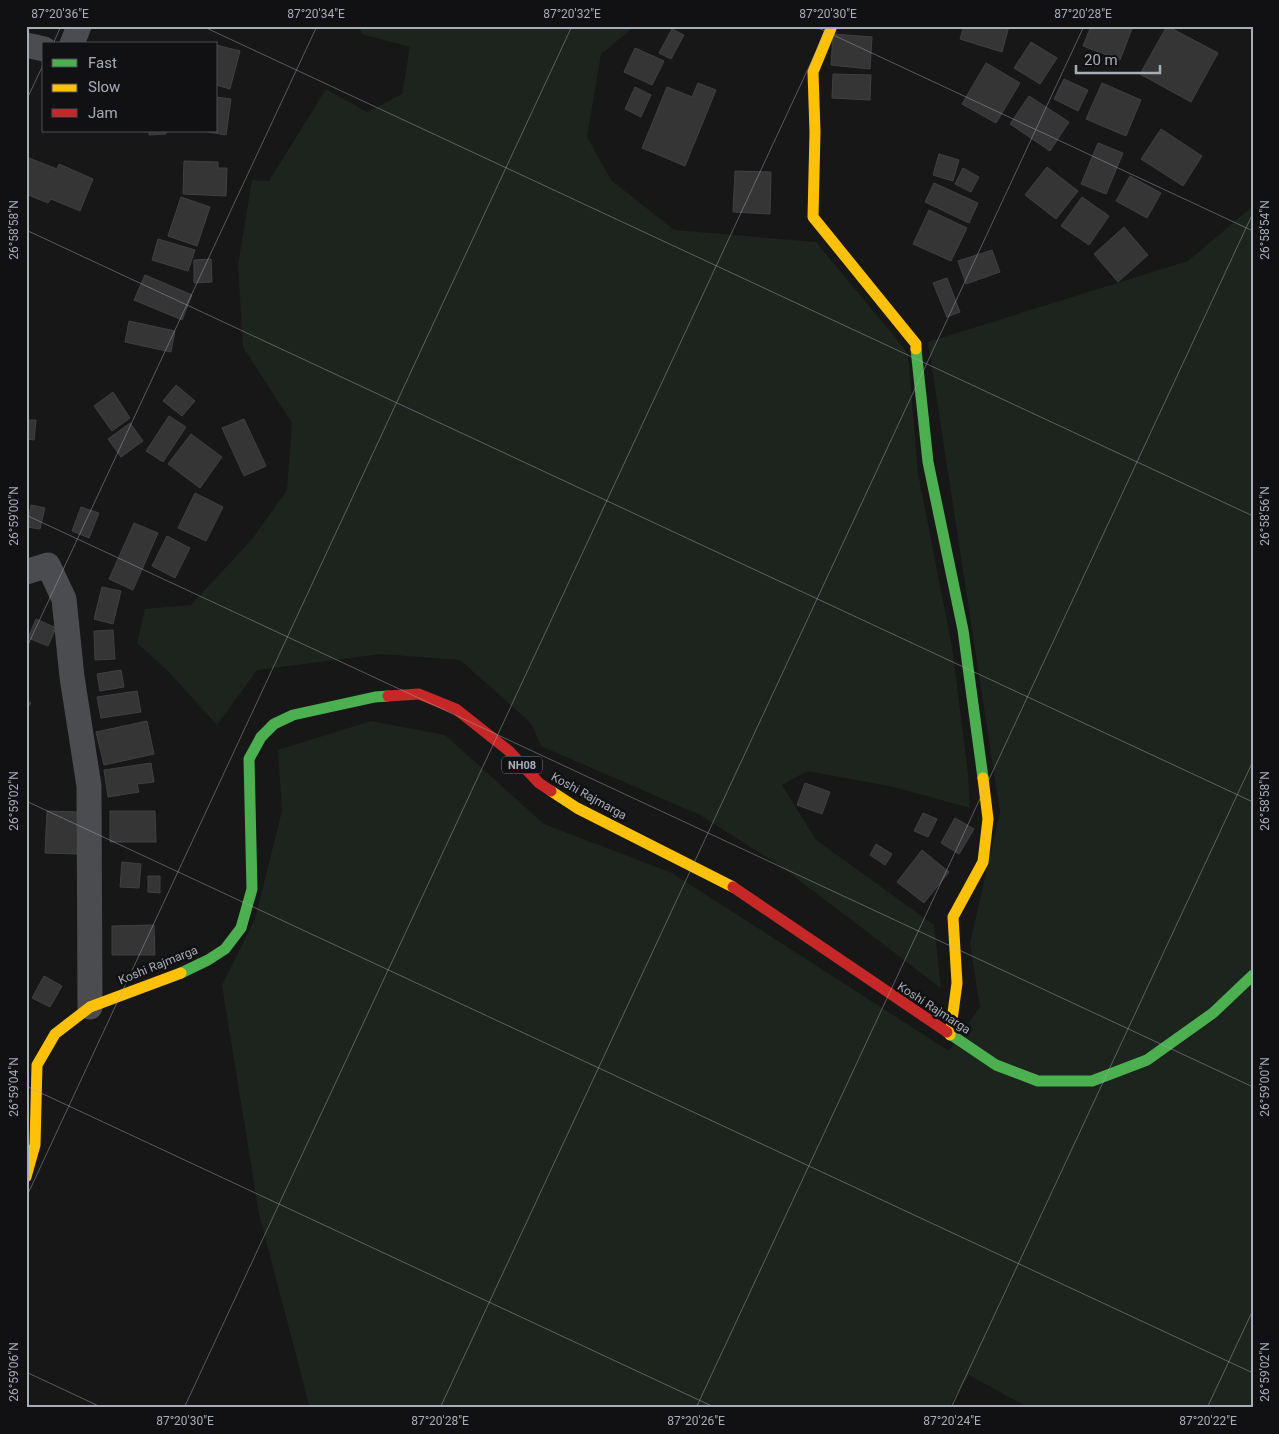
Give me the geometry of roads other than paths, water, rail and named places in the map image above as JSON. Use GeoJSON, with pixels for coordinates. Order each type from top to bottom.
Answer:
{"type":"FeatureCollection","features":[{"type":"Feature","properties":{"kind":"main road"},"geometry":{"type":"LineString","coordinates":[[832,26],[814,72],[813,217],[916,344],[928,462],[964,630],[988,819],[983,862],[953,917],[957,983],[950,1034]]}},
{"type":"Feature","properties":{"kind":"main road","name":"Koshi Rajmarga"},"geometry":{"type":"LineString","coordinates":[[26,1177],[35,1144],[37,1066],[55,1034],[90,1007],[184,972],[208,960],[226,949],[241,928],[252,889],[249,759],[261,737],[274,724],[293,715],[375,696],[419,694],[456,709],[509,751],[539,784],[577,808],[740,890],[881,989],[996,1065],[1038,1081],[1092,1081],[1147,1060],[1213,1013],[1253,975]]}},
{"type":"Feature","properties":{"kind":"street"},"geometry":{"type":"LineString","coordinates":[[73,42],[79,26]]}},
{"type":"Feature","properties":{"kind":"street"},"geometry":{"type":"LineString","coordinates":[[26,44],[42,48]]}},
{"type":"Feature","properties":{"kind":"street"},"geometry":{"type":"LineString","coordinates":[[26,572],[48,565],[64,600],[72,677],[89,786],[90,1007]]}}]}
